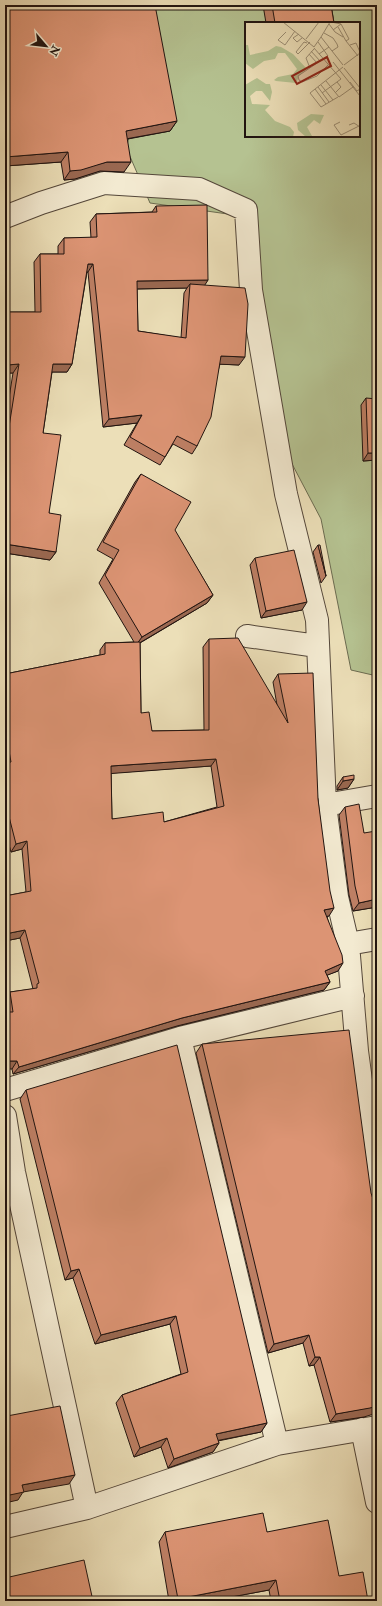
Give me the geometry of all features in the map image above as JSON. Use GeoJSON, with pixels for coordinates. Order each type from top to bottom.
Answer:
{"type":"FeatureCollection","features":[{"type":"Feature","properties":{"kind":"street"},"geometry":{"type":"LineString","coordinates":[[5,217],[41,203],[104,183],[199,189],[246,210],[252,290],[286,494],[317,620],[325,805],[337,897],[348,944],[354,996],[357,1051],[373,1143],[377,1200]]}},
{"type":"Feature","properties":{"kind":"street"},"geometry":{"type":"LineString","coordinates":[[247,636],[318,646]]}},
{"type":"Feature","properties":{"kind":"street"},"geometry":{"type":"LineString","coordinates":[[325,805],[377,796]]}},
{"type":"Feature","properties":{"kind":"street"},"geometry":{"type":"LineString","coordinates":[[348,944],[377,939]]}},
{"type":"Feature","properties":{"kind":"street"},"geometry":{"type":"LineString","coordinates":[[5,1090],[180,1038],[354,996]]}},
{"type":"Feature","properties":{"kind":"street"},"geometry":{"type":"LineString","coordinates":[[180,1038],[277,1444]]}},
{"type":"Feature","properties":{"kind":"street"},"geometry":{"type":"LineString","coordinates":[[5,1116],[16,1179],[87,1508]]}},
{"type":"Feature","properties":{"kind":"street"},"geometry":{"type":"LineString","coordinates":[[5,1527],[87,1508],[277,1444],[370,1428],[377,1502]]}},
{"type":"Feature","properties":{"kind":"green space"},"geometry":{"type":"Polygon","coordinates":[[[65,5],[377,5],[377,676],[351,670],[321,519],[270,422],[256,218],[150,203],[65,5]]]}},
{"type":"Feature","properties":{"kind":"building"},"geometry":{"type":"Polygon","coordinates":[[[5,5],[155,5],[177,121],[126,131],[131,162],[107,162],[81,170],[70,171],[68,152],[5,157],[5,5]]]}},
{"type":"Feature","properties":{"kind":"building"},"geometry":{"type":"Polygon","coordinates":[[[272,5],[331,5],[334,22],[275,22],[272,5]]]}},
{"type":"Feature","properties":{"kind":"building"},"geometry":{"type":"Polygon","coordinates":[[[207,205],[208,280],[137,281],[138,331],[186,338],[190,284],[245,288],[248,304],[245,357],[221,356],[211,417],[197,446],[177,436],[165,457],[130,437],[142,415],[109,419],[93,264],[88,264],[72,364],[53,364],[43,433],[61,435],[49,513],[61,515],[56,552],[5,544],[5,452],[19,364],[7,365],[7,312],[41,312],[40,254],[64,254],[64,238],[97,237],[96,214],[157,212],[156,206],[207,205]]]}},
{"type":"Feature","properties":{"kind":"building"},"geometry":{"type":"Polygon","coordinates":[[[366,398],[377,399],[377,453],[368,453],[366,398]]]}},
{"type":"Feature","properties":{"kind":"building"},"geometry":{"type":"Polygon","coordinates":[[[141,474],[191,502],[175,530],[213,595],[142,637],[105,575],[119,550],[103,542],[141,474]]]}},
{"type":"Feature","properties":{"kind":"building"},"geometry":{"type":"Polygon","coordinates":[[[318,545],[320,545],[326,576],[318,545]]]}},
{"type":"Feature","properties":{"kind":"building"},"geometry":{"type":"Polygon","coordinates":[[[294,550],[307,602],[266,611],[255,558],[294,550]]]}},
{"type":"Feature","properties":{"kind":"building"},"geometry":{"type":"Polygon","coordinates":[[[238,638],[288,723],[278,674],[313,673],[318,799],[330,891],[334,908],[324,910],[342,955],[343,963],[325,971],[330,982],[182,1018],[19,1067],[17,1061],[5,1061],[5,1012],[13,1012],[10,992],[37,988],[37,984],[39,983],[25,930],[5,934],[5,896],[31,891],[27,841],[16,844],[5,801],[5,763],[11,762],[5,729],[5,674],[105,654],[105,643],[140,642],[141,713],[149,712],[152,731],[209,730],[209,639],[238,638]],[[216,759],[111,766],[112,819],[163,812],[164,822],[224,806],[216,759]]]}},
{"type":"Feature","properties":{"kind":"building"},"geometry":{"type":"Polygon","coordinates":[[[354,775],[354,779],[343,781],[343,777],[354,775]]]}},
{"type":"Feature","properties":{"kind":"building"},"geometry":{"type":"Polygon","coordinates":[[[359,804],[364,833],[376,831],[377,835],[377,899],[359,903],[355,886],[345,807],[359,804]]]}},
{"type":"Feature","properties":{"kind":"building"},"geometry":{"type":"Polygon","coordinates":[[[349,1030],[371,1193],[373,1199],[377,1202],[377,1406],[336,1414],[320,1357],[315,1357],[309,1335],[274,1344],[202,1044],[349,1030]]]}},
{"type":"Feature","properties":{"kind":"building"},"geometry":{"type":"Polygon","coordinates":[[[177,1045],[267,1423],[216,1434],[219,1443],[174,1459],[167,1438],[140,1448],[122,1395],[188,1372],[176,1316],[101,1335],[79,1269],[71,1271],[26,1090],[177,1045]]]}},
{"type":"Feature","properties":{"kind":"building"},"geometry":{"type":"Polygon","coordinates":[[[60,1406],[75,1475],[22,1485],[24,1492],[5,1496],[5,1409],[7,1416],[60,1406]]]}},
{"type":"Feature","properties":{"kind":"building"},"geometry":{"type":"Polygon","coordinates":[[[263,1513],[267,1532],[328,1520],[339,1576],[363,1572],[368,1601],[280,1601],[276,1580],[178,1599],[165,1532],[263,1513]]]}},
{"type":"Feature","properties":{"kind":"building"},"geometry":{"type":"Polygon","coordinates":[[[84,1560],[93,1601],[5,1601],[5,1578],[84,1560]]]}}]}
